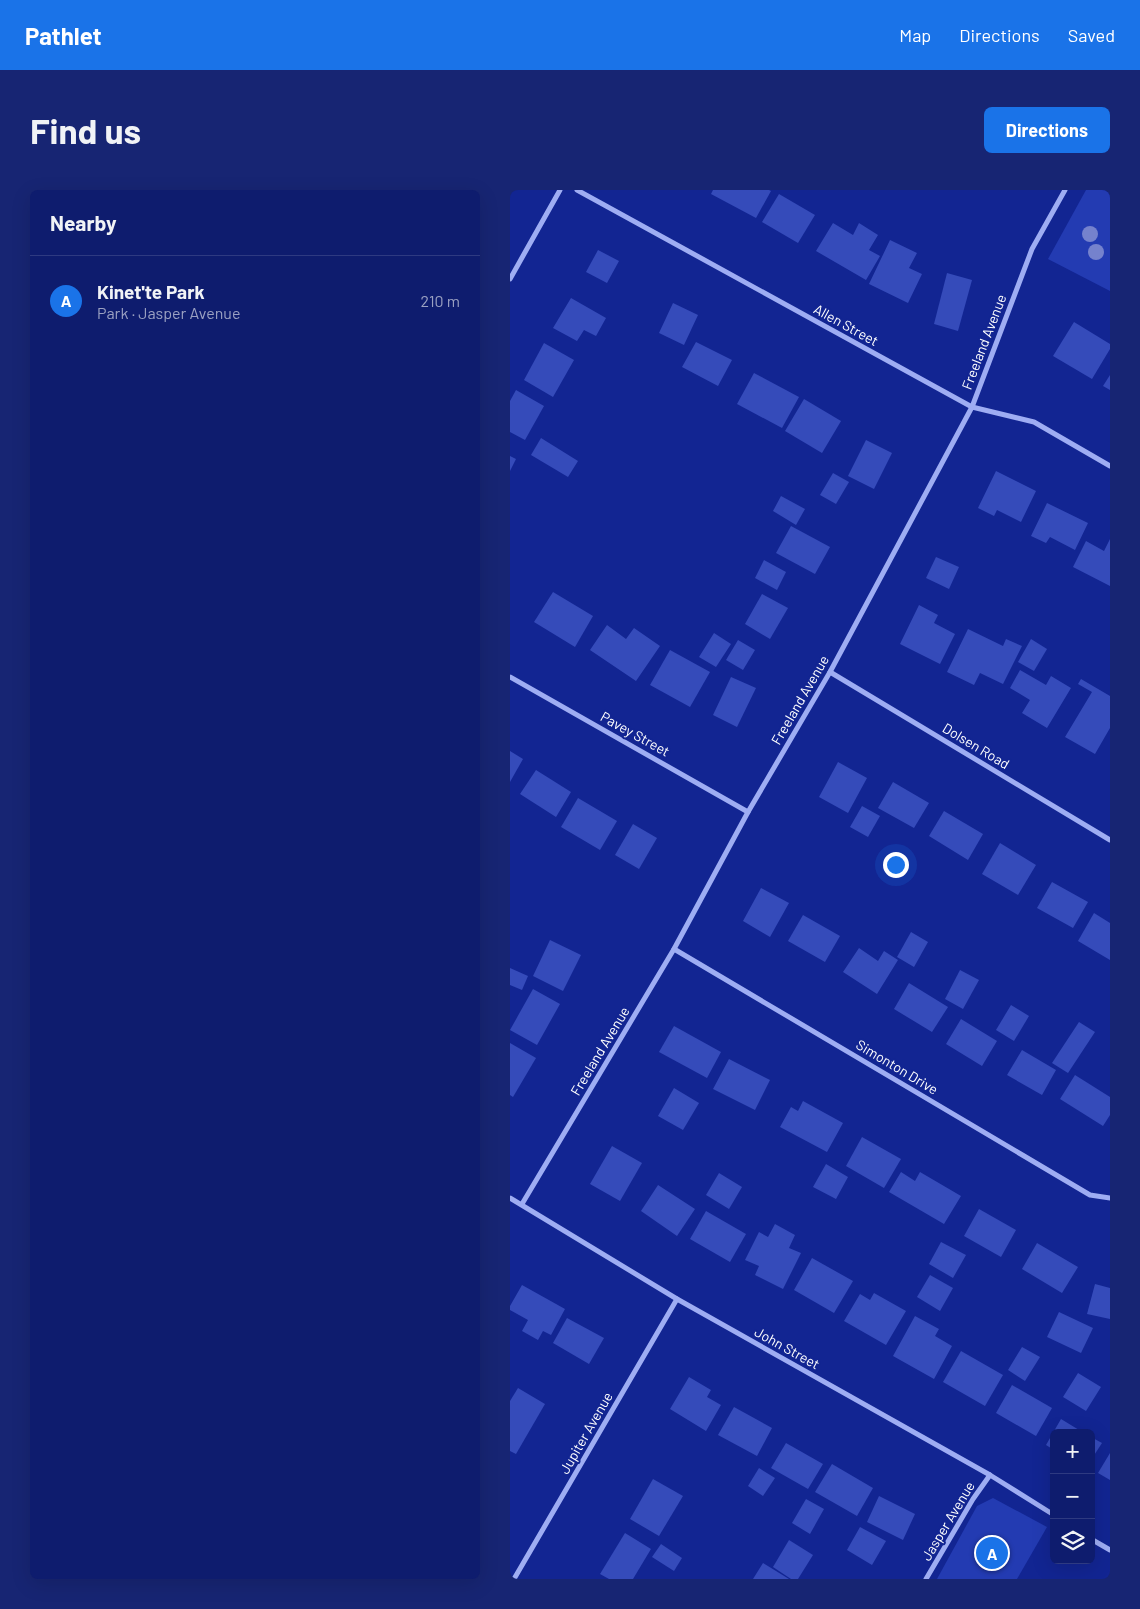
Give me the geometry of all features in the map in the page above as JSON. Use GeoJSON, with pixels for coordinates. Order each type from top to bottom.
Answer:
{"type":"FeatureCollection","features":[{"type":"Feature","properties":{"kind":"street"},"geometry":{"type":"LineString","coordinates":[[510,279],[560,190]]}},
{"type":"Feature","properties":{"kind":"street","name":"Allen Street"},"geometry":{"type":"LineString","coordinates":[[577,190],[972,406],[1034,422],[1110,466]]}},
{"type":"Feature","properties":{"kind":"street","name":"Freeland Avenue"},"geometry":{"type":"LineString","coordinates":[[522,1204],[674,950],[748,812],[830,672],[972,406],[1032,249],[1065,190]]}},
{"type":"Feature","properties":{"kind":"street","name":"Dolsen Road"},"geometry":{"type":"LineString","coordinates":[[830,672],[1110,840]]}},
{"type":"Feature","properties":{"kind":"street","name":"Pavey Street"},"geometry":{"type":"LineString","coordinates":[[510,676],[748,812]]}},
{"type":"Feature","properties":{"kind":"street","name":"Simonton Drive"},"geometry":{"type":"LineString","coordinates":[[674,950],[1090,1195],[1110,1198]]}},
{"type":"Feature","properties":{"kind":"street","name":"John Street"},"geometry":{"type":"LineString","coordinates":[[510,1198],[677,1299],[990,1475],[1050,1512]]}},
{"type":"Feature","properties":{"kind":"street","name":"Jupiter Avenue"},"geometry":{"type":"LineString","coordinates":[[514,1579],[677,1299]]}},
{"type":"Feature","properties":{"kind":"street","name":"Jasper Avenue"},"geometry":{"type":"LineString","coordinates":[[926,1579],[973,1499],[990,1475]]}},
{"type":"Feature","properties":{"kind":"street"},"geometry":{"type":"LineString","coordinates":[[1095,1541],[1110,1550]]}},
{"type":"Feature","properties":{"kind":"shaded area"},"geometry":{"type":"Polygon","coordinates":[[[1086,190],[1110,190],[1110,291],[1048,259],[1086,190]]]}},
{"type":"Feature","properties":{"kind":"shaded area"},"geometry":{"type":"Polygon","coordinates":[[[993,1498],[1047,1527],[1017,1579],[937,1579],[977,1506],[993,1498]]]}},
{"type":"Feature","properties":{"kind":"building"},"geometry":{"type":"Polygon","coordinates":[[[713,190],[771,191],[756,218],[711,194],[713,190]]]}},
{"type":"Feature","properties":{"kind":"building"},"geometry":{"type":"Polygon","coordinates":[[[779,194],[815,215],[798,243],[762,222],[779,194]]]}},
{"type":"Feature","properties":{"kind":"building"},"geometry":{"type":"Polygon","coordinates":[[[833,223],[853,235],[859,223],[878,235],[869,250],[880,256],[866,280],[816,251],[833,223]]]}},
{"type":"Feature","properties":{"kind":"building"},"geometry":{"type":"Polygon","coordinates":[[[890,240],[917,253],[909,268],[922,274],[908,303],[869,284],[890,240]]]}},
{"type":"Feature","properties":{"kind":"building"},"geometry":{"type":"Polygon","coordinates":[[[598,250],[619,261],[607,283],[586,272],[598,250]]]}},
{"type":"Feature","properties":{"kind":"building"},"geometry":{"type":"Polygon","coordinates":[[[947,273],[972,280],[958,331],[934,324],[947,273]]]}},
{"type":"Feature","properties":{"kind":"building"},"geometry":{"type":"Polygon","coordinates":[[[571,298],[606,318],[596,336],[584,330],[577,341],[553,328],[571,298]]]}},
{"type":"Feature","properties":{"kind":"building"},"geometry":{"type":"Polygon","coordinates":[[[673,303],[698,315],[684,345],[659,333],[673,303]]]}},
{"type":"Feature","properties":{"kind":"building"},"geometry":{"type":"Polygon","coordinates":[[[1074,322],[1110,344],[1110,349],[1092,379],[1053,356],[1074,322]]]}},
{"type":"Feature","properties":{"kind":"building"},"geometry":{"type":"Polygon","coordinates":[[[696,342],[732,360],[718,386],[682,367],[696,342]]]}},
{"type":"Feature","properties":{"kind":"building"},"geometry":{"type":"Polygon","coordinates":[[[544,343],[574,360],[553,397],[524,380],[544,343]]]}},
{"type":"Feature","properties":{"kind":"building"},"geometry":{"type":"Polygon","coordinates":[[[754,373],[799,397],[782,428],[737,404],[754,373]]]}},
{"type":"Feature","properties":{"kind":"building"},"geometry":{"type":"Polygon","coordinates":[[[1110,375],[1110,390],[1103,386],[1110,375]]]}},
{"type":"Feature","properties":{"kind":"building"},"geometry":{"type":"Polygon","coordinates":[[[516,390],[544,406],[525,440],[510,432],[510,401],[516,390]]]}},
{"type":"Feature","properties":{"kind":"building"},"geometry":{"type":"Polygon","coordinates":[[[804,399],[841,421],[822,453],[785,431],[804,399]]]}},
{"type":"Feature","properties":{"kind":"building"},"geometry":{"type":"Polygon","coordinates":[[[541,438],[578,461],[568,477],[531,455],[541,438]]]}},
{"type":"Feature","properties":{"kind":"building"},"geometry":{"type":"Polygon","coordinates":[[[866,440],[892,453],[874,489],[848,476],[866,440]]]}},
{"type":"Feature","properties":{"kind":"building"},"geometry":{"type":"Polygon","coordinates":[[[510,456],[516,459],[510,471],[510,456]]]}},
{"type":"Feature","properties":{"kind":"building"},"geometry":{"type":"Polygon","coordinates":[[[996,471],[1036,491],[1021,522],[997,510],[994,516],[978,508],[996,471]]]}},
{"type":"Feature","properties":{"kind":"building"},"geometry":{"type":"Polygon","coordinates":[[[833,473],[849,482],[836,504],[820,495],[833,473]]]}},
{"type":"Feature","properties":{"kind":"building"},"geometry":{"type":"Polygon","coordinates":[[[781,496],[805,509],[796,525],[773,511],[781,496]]]}},
{"type":"Feature","properties":{"kind":"building"},"geometry":{"type":"Polygon","coordinates":[[[1047,503],[1088,523],[1075,550],[1050,537],[1046,543],[1031,536],[1047,503]]]}},
{"type":"Feature","properties":{"kind":"building"},"geometry":{"type":"Polygon","coordinates":[[[791,526],[830,547],[815,574],[776,553],[791,526]]]}},
{"type":"Feature","properties":{"kind":"building"},"geometry":{"type":"Polygon","coordinates":[[[1110,539],[1110,586],[1073,567],[1086,541],[1104,551],[1110,539]]]}},
{"type":"Feature","properties":{"kind":"building"},"geometry":{"type":"Polygon","coordinates":[[[936,557],[959,567],[949,589],[926,578],[936,557]]]}},
{"type":"Feature","properties":{"kind":"building"},"geometry":{"type":"Polygon","coordinates":[[[764,560],[786,572],[777,590],[755,578],[764,560]]]}},
{"type":"Feature","properties":{"kind":"building"},"geometry":{"type":"Polygon","coordinates":[[[553,592],[593,616],[575,647],[534,622],[553,592]]]}},
{"type":"Feature","properties":{"kind":"building"},"geometry":{"type":"Polygon","coordinates":[[[762,594],[788,608],[770,639],[745,624],[762,594]]]}},
{"type":"Feature","properties":{"kind":"building"},"geometry":{"type":"Polygon","coordinates":[[[919,605],[938,615],[934,623],[955,634],[940,664],[900,644],[919,605]]]}},
{"type":"Feature","properties":{"kind":"building"},"geometry":{"type":"Polygon","coordinates":[[[607,625],[626,639],[634,628],[660,646],[636,681],[590,650],[607,625]]]}},
{"type":"Feature","properties":{"kind":"building"},"geometry":{"type":"Polygon","coordinates":[[[968,629],[1003,646],[1006,639],[1022,646],[1003,684],[980,673],[974,685],[947,672],[968,629]]]}},
{"type":"Feature","properties":{"kind":"building"},"geometry":{"type":"Polygon","coordinates":[[[714,633],[731,644],[716,667],[699,657],[714,633]]]}},
{"type":"Feature","properties":{"kind":"building"},"geometry":{"type":"Polygon","coordinates":[[[1031,639],[1047,649],[1034,671],[1018,662],[1031,639]]]}},
{"type":"Feature","properties":{"kind":"building"},"geometry":{"type":"Polygon","coordinates":[[[738,640],[755,650],[743,670],[726,660],[738,640]]]}},
{"type":"Feature","properties":{"kind":"building"},"geometry":{"type":"Polygon","coordinates":[[[670,650],[710,672],[690,707],[650,685],[670,650]]]}},
{"type":"Feature","properties":{"kind":"building"},"geometry":{"type":"Polygon","coordinates":[[[1020,670],[1046,685],[1051,676],[1071,688],[1047,728],[1022,713],[1030,700],[1010,688],[1020,670]]]}},
{"type":"Feature","properties":{"kind":"building"},"geometry":{"type":"Polygon","coordinates":[[[731,677],[756,688],[737,727],[713,715],[731,677]]]}},
{"type":"Feature","properties":{"kind":"building"},"geometry":{"type":"Polygon","coordinates":[[[1081,679],[1110,696],[1110,728],[1095,754],[1065,737],[1092,692],[1078,684],[1081,679]]]}},
{"type":"Feature","properties":{"kind":"building"},"geometry":{"type":"Polygon","coordinates":[[[510,751],[523,759],[510,782],[510,751]]]}},
{"type":"Feature","properties":{"kind":"building"},"geometry":{"type":"Polygon","coordinates":[[[838,762],[867,778],[848,813],[819,797],[838,762]]]}},
{"type":"Feature","properties":{"kind":"building"},"geometry":{"type":"Polygon","coordinates":[[[536,770],[571,792],[556,817],[520,794],[536,770]]]}},
{"type":"Feature","properties":{"kind":"building"},"geometry":{"type":"Polygon","coordinates":[[[893,782],[929,803],[914,828],[878,808],[893,782]]]}},
{"type":"Feature","properties":{"kind":"building"},"geometry":{"type":"Polygon","coordinates":[[[578,798],[617,821],[600,850],[561,827],[578,798]]]}},
{"type":"Feature","properties":{"kind":"building"},"geometry":{"type":"Polygon","coordinates":[[[862,806],[880,816],[868,837],[850,827],[862,806]]]}},
{"type":"Feature","properties":{"kind":"building"},"geometry":{"type":"Polygon","coordinates":[[[944,811],[983,834],[968,860],[929,836],[944,811]]]}},
{"type":"Feature","properties":{"kind":"building"},"geometry":{"type":"Polygon","coordinates":[[[633,824],[657,838],[639,869],[615,855],[633,824]]]}},
{"type":"Feature","properties":{"kind":"building"},"geometry":{"type":"Polygon","coordinates":[[[1000,843],[1036,865],[1018,895],[982,874],[1000,843]]]}},
{"type":"Feature","properties":{"kind":"building"},"geometry":{"type":"Polygon","coordinates":[[[1052,882],[1088,902],[1073,928],[1037,908],[1052,882]]]}},
{"type":"Feature","properties":{"kind":"building"},"geometry":{"type":"Polygon","coordinates":[[[761,888],[789,903],[770,937],[743,921],[761,888]]]}},
{"type":"Feature","properties":{"kind":"building"},"geometry":{"type":"Polygon","coordinates":[[[1094,913],[1110,923],[1110,960],[1078,941],[1094,913]]]}},
{"type":"Feature","properties":{"kind":"building"},"geometry":{"type":"Polygon","coordinates":[[[803,915],[840,936],[825,962],[788,941],[803,915]]]}},
{"type":"Feature","properties":{"kind":"building"},"geometry":{"type":"Polygon","coordinates":[[[911,932],[928,942],[914,967],[897,957],[911,932]]]}},
{"type":"Feature","properties":{"kind":"building"},"geometry":{"type":"Polygon","coordinates":[[[550,940],[581,955],[563,991],[533,976],[550,940]]]}},
{"type":"Feature","properties":{"kind":"building"},"geometry":{"type":"Polygon","coordinates":[[[859,948],[878,961],[884,951],[898,960],[877,994],[843,972],[859,948]]]}},
{"type":"Feature","properties":{"kind":"building"},"geometry":{"type":"Polygon","coordinates":[[[510,968],[528,976],[522,990],[510,985],[510,968]]]}},
{"type":"Feature","properties":{"kind":"building"},"geometry":{"type":"Polygon","coordinates":[[[960,970],[979,980],[963,1009],[945,999],[960,970]]]}},
{"type":"Feature","properties":{"kind":"building"},"geometry":{"type":"Polygon","coordinates":[[[909,983],[948,1007],[932,1032],[894,1009],[909,983]]]}},
{"type":"Feature","properties":{"kind":"building"},"geometry":{"type":"Polygon","coordinates":[[[533,989],[560,1004],[537,1045],[510,1030],[533,989]]]}},
{"type":"Feature","properties":{"kind":"building"},"geometry":{"type":"Polygon","coordinates":[[[1011,1005],[1029,1016],[1014,1041],[996,1030],[1011,1005]]]}},
{"type":"Feature","properties":{"kind":"building"},"geometry":{"type":"Polygon","coordinates":[[[961,1019],[997,1041],[982,1066],[946,1044],[961,1019]]]}},
{"type":"Feature","properties":{"kind":"building"},"geometry":{"type":"Polygon","coordinates":[[[1079,1022],[1095,1032],[1068,1073],[1052,1063],[1079,1022]]]}},
{"type":"Feature","properties":{"kind":"building"},"geometry":{"type":"Polygon","coordinates":[[[674,1026],[721,1052],[707,1078],[659,1052],[674,1026]]]}},
{"type":"Feature","properties":{"kind":"building"},"geometry":{"type":"Polygon","coordinates":[[[510,1043],[536,1058],[513,1097],[510,1095],[510,1043]]]}},
{"type":"Feature","properties":{"kind":"building"},"geometry":{"type":"Polygon","coordinates":[[[1022,1050],[1056,1070],[1042,1095],[1007,1075],[1022,1050]]]}},
{"type":"Feature","properties":{"kind":"building"},"geometry":{"type":"Polygon","coordinates":[[[729,1059],[770,1080],[755,1110],[713,1089],[729,1059]]]}},
{"type":"Feature","properties":{"kind":"building"},"geometry":{"type":"Polygon","coordinates":[[[1075,1075],[1110,1097],[1110,1115],[1103,1126],[1060,1099],[1075,1075]]]}},
{"type":"Feature","properties":{"kind":"building"},"geometry":{"type":"Polygon","coordinates":[[[674,1088],[699,1103],[683,1130],[658,1116],[674,1088]]]}},
{"type":"Feature","properties":{"kind":"building"},"geometry":{"type":"Polygon","coordinates":[[[803,1101],[843,1123],[827,1152],[780,1127],[791,1107],[798,1111],[803,1101]]]}},
{"type":"Feature","properties":{"kind":"building"},"geometry":{"type":"Polygon","coordinates":[[[862,1137],[901,1159],[884,1188],[846,1166],[862,1137]]]}},
{"type":"Feature","properties":{"kind":"building"},"geometry":{"type":"Polygon","coordinates":[[[612,1146],[642,1163],[620,1201],[590,1184],[612,1146]]]}},
{"type":"Feature","properties":{"kind":"building"},"geometry":{"type":"Polygon","coordinates":[[[826,1164],[848,1177],[836,1199],[813,1187],[826,1164]]]}},
{"type":"Feature","properties":{"kind":"building"},"geometry":{"type":"Polygon","coordinates":[[[901,1172],[915,1181],[920,1172],[961,1196],[944,1224],[889,1192],[901,1172]]]}},
{"type":"Feature","properties":{"kind":"building"},"geometry":{"type":"Polygon","coordinates":[[[719,1173],[742,1187],[729,1209],[706,1195],[719,1173]]]}},
{"type":"Feature","properties":{"kind":"building"},"geometry":{"type":"Polygon","coordinates":[[[658,1185],[695,1209],[677,1236],[641,1211],[658,1185]]]}},
{"type":"Feature","properties":{"kind":"building"},"geometry":{"type":"Polygon","coordinates":[[[979,1209],[1016,1230],[1001,1257],[964,1236],[979,1209]]]}},
{"type":"Feature","properties":{"kind":"building"},"geometry":{"type":"Polygon","coordinates":[[[706,1211],[746,1234],[730,1262],[690,1239],[706,1211]]]}},
{"type":"Feature","properties":{"kind":"building"},"geometry":{"type":"Polygon","coordinates":[[[775,1224],[795,1235],[789,1248],[801,1253],[783,1289],[755,1275],[759,1266],[745,1260],[759,1232],[768,1237],[775,1224]]]}},
{"type":"Feature","properties":{"kind":"building"},"geometry":{"type":"Polygon","coordinates":[[[941,1242],[966,1255],[953,1278],[929,1264],[941,1242]]]}},
{"type":"Feature","properties":{"kind":"building"},"geometry":{"type":"Polygon","coordinates":[[[1037,1243],[1078,1267],[1062,1293],[1022,1269],[1037,1243]]]}},
{"type":"Feature","properties":{"kind":"building"},"geometry":{"type":"Polygon","coordinates":[[[812,1258],[853,1281],[834,1313],[794,1290],[812,1258]]]}},
{"type":"Feature","properties":{"kind":"building"},"geometry":{"type":"Polygon","coordinates":[[[930,1275],[953,1288],[940,1311],[917,1297],[930,1275]]]}},
{"type":"Feature","properties":{"kind":"building"},"geometry":{"type":"Polygon","coordinates":[[[1095,1284],[1110,1288],[1110,1319],[1087,1314],[1095,1284]]]}},
{"type":"Feature","properties":{"kind":"building"},"geometry":{"type":"Polygon","coordinates":[[[522,1285],[565,1309],[551,1335],[543,1331],[538,1340],[522,1331],[528,1320],[510,1310],[510,1306],[522,1285]]]}},
{"type":"Feature","properties":{"kind":"building"},"geometry":{"type":"Polygon","coordinates":[[[874,1293],[906,1311],[886,1345],[844,1321],[860,1294],[870,1300],[874,1293]]]}},
{"type":"Feature","properties":{"kind":"building"},"geometry":{"type":"Polygon","coordinates":[[[1059,1312],[1093,1328],[1081,1353],[1047,1337],[1059,1312]]]}},
{"type":"Feature","properties":{"kind":"building"},"geometry":{"type":"Polygon","coordinates":[[[915,1316],[939,1329],[935,1336],[952,1346],[934,1379],[893,1356],[915,1316]]]}},
{"type":"Feature","properties":{"kind":"building"},"geometry":{"type":"Polygon","coordinates":[[[567,1318],[604,1338],[589,1364],[553,1343],[567,1318]]]}},
{"type":"Feature","properties":{"kind":"building"},"geometry":{"type":"Polygon","coordinates":[[[1022,1347],[1040,1357],[1025,1381],[1008,1370],[1022,1347]]]}},
{"type":"Feature","properties":{"kind":"building"},"geometry":{"type":"Polygon","coordinates":[[[961,1351],[1003,1375],[985,1406],[943,1382],[961,1351]]]}},
{"type":"Feature","properties":{"kind":"building"},"geometry":{"type":"Polygon","coordinates":[[[1078,1373],[1101,1387],[1086,1411],[1063,1397],[1078,1373]]]}},
{"type":"Feature","properties":{"kind":"building"},"geometry":{"type":"Polygon","coordinates":[[[689,1377],[711,1390],[707,1397],[721,1405],[706,1431],[670,1409],[689,1377]]]}},
{"type":"Feature","properties":{"kind":"building"},"geometry":{"type":"Polygon","coordinates":[[[1012,1385],[1052,1408],[1036,1436],[996,1413],[1012,1385]]]}},
{"type":"Feature","properties":{"kind":"building"},"geometry":{"type":"Polygon","coordinates":[[[518,1388],[545,1404],[516,1454],[510,1451],[510,1401],[518,1388]]]}},
{"type":"Feature","properties":{"kind":"building"},"geometry":{"type":"Polygon","coordinates":[[[734,1407],[772,1428],[757,1456],[718,1435],[734,1407]]]}},
{"type":"Feature","properties":{"kind":"building"},"geometry":{"type":"Polygon","coordinates":[[[1061,1419],[1077,1429],[1055,1429],[1061,1419]]]}},
{"type":"Feature","properties":{"kind":"building"},"geometry":{"type":"Polygon","coordinates":[[[1050,1438],[1050,1448],[1046,1445],[1050,1438]]]}},
{"type":"Feature","properties":{"kind":"building"},"geometry":{"type":"Polygon","coordinates":[[[1095,1439],[1102,1443],[1095,1454],[1095,1439]]]}},
{"type":"Feature","properties":{"kind":"building"},"geometry":{"type":"Polygon","coordinates":[[[786,1443],[823,1464],[808,1489],[771,1468],[786,1443]]]}},
{"type":"Feature","properties":{"kind":"building"},"geometry":{"type":"Polygon","coordinates":[[[1110,1453],[1110,1480],[1098,1473],[1110,1453]]]}},
{"type":"Feature","properties":{"kind":"building"},"geometry":{"type":"Polygon","coordinates":[[[832,1464],[873,1488],[857,1516],[815,1492],[832,1464]]]}},
{"type":"Feature","properties":{"kind":"building"},"geometry":{"type":"Polygon","coordinates":[[[759,1468],[775,1478],[763,1496],[748,1486],[759,1468]]]}},
{"type":"Feature","properties":{"kind":"building"},"geometry":{"type":"Polygon","coordinates":[[[653,1479],[683,1496],[659,1536],[630,1519],[653,1479]]]}},
{"type":"Feature","properties":{"kind":"building"},"geometry":{"type":"Polygon","coordinates":[[[879,1496],[915,1514],[903,1540],[867,1522],[879,1496]]]}},
{"type":"Feature","properties":{"kind":"building"},"geometry":{"type":"Polygon","coordinates":[[[806,1499],[824,1509],[810,1534],[792,1523],[806,1499]]]}},
{"type":"Feature","properties":{"kind":"building"},"geometry":{"type":"Polygon","coordinates":[[[860,1527],[886,1541],[872,1565],[847,1550],[860,1527]]]}},
{"type":"Feature","properties":{"kind":"building"},"geometry":{"type":"Polygon","coordinates":[[[625,1533],[651,1549],[633,1579],[609,1579],[600,1574],[625,1533]]]}},
{"type":"Feature","properties":{"kind":"building"},"geometry":{"type":"Polygon","coordinates":[[[789,1540],[813,1555],[798,1579],[791,1579],[773,1567],[789,1540]]]}},
{"type":"Feature","properties":{"kind":"building"},"geometry":{"type":"Polygon","coordinates":[[[661,1544],[682,1558],[674,1571],[652,1557],[661,1544]]]}},
{"type":"Feature","properties":{"kind":"building"},"geometry":{"type":"Polygon","coordinates":[[[763,1563],[789,1579],[753,1579],[763,1563]]]}},
{"type":"Feature","properties":{"kind":"place","name":"Kinet'te Park"},"geometry":{"type":"Point","coordinates":[992,1553]}}]}
